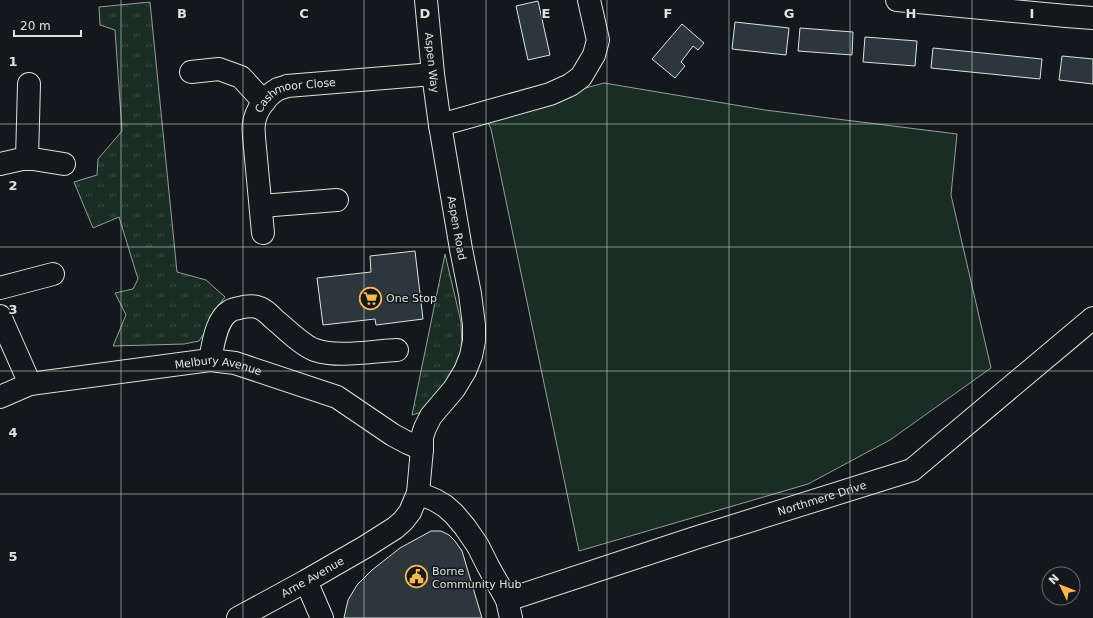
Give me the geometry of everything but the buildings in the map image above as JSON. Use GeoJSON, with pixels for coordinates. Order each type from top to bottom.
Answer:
{"type":"FeatureCollection","features":[{"type":"Feature","properties":{"kind":"street","name":"Aspen Way"},"geometry":{"type":"LineString","coordinates":[[426,0],[433,74],[440,125]]}},
{"type":"Feature","properties":{"kind":"street"},"geometry":{"type":"LineString","coordinates":[[440,125],[550,94],[570,85],[581,77],[594,55],[598,40],[589,0]]}},
{"type":"Feature","properties":{"kind":"street"},"geometry":{"type":"LineString","coordinates":[[897,0],[1093,18]]}},
{"type":"Feature","properties":{"kind":"street"},"geometry":{"type":"LineString","coordinates":[[191,72],[219,69],[241,77],[264,102]]}},
{"type":"Feature","properties":{"kind":"street","name":"Cashmoor Close"},"geometry":{"type":"LineString","coordinates":[[263,233],[254,123],[257,112],[264,102],[278,89],[287,86],[433,74]]}},
{"type":"Feature","properties":{"kind":"street"},"geometry":{"type":"LineString","coordinates":[[27,159],[29,84]]}},
{"type":"Feature","properties":{"kind":"street","name":"Aspen Road"},"geometry":{"type":"LineString","coordinates":[[385,534],[403,521],[410,512],[418,493],[422,437],[425,428],[431,416],[454,389],[465,371],[471,356],[474,341],[474,325],[470,294],[440,125]]}},
{"type":"Feature","properties":{"kind":"street"},"geometry":{"type":"LineString","coordinates":[[0,164],[33,159],[64,164]]}},
{"type":"Feature","properties":{"kind":"street"},"geometry":{"type":"LineString","coordinates":[[261,206],[337,200]]}},
{"type":"Feature","properties":{"kind":"street"},"geometry":{"type":"LineString","coordinates":[[0,288],[53,274]]}},
{"type":"Feature","properties":{"kind":"street"},"geometry":{"type":"LineString","coordinates":[[210,360],[218,325],[223,316],[230,310],[249,306],[259,308],[268,313],[293,335],[314,349],[327,353],[397,350]]}},
{"type":"Feature","properties":{"kind":"street"},"geometry":{"type":"LineString","coordinates":[[0,316],[30,384]]}},
{"type":"Feature","properties":{"kind":"street","name":"Northmere Drive"},"geometry":{"type":"LineString","coordinates":[[509,609],[695,538],[912,470],[1093,318]]}},
{"type":"Feature","properties":{"kind":"street","name":"Melbury Avenue"},"geometry":{"type":"LineString","coordinates":[[0,397],[30,384],[210,360],[235,363],[337,397],[393,435],[422,449]]}},
{"type":"Feature","properties":{"kind":"street"},"geometry":{"type":"LineString","coordinates":[[418,493],[445,506],[465,527],[478,546],[509,609]]}},
{"type":"Feature","properties":{"kind":"street","name":"Arne Avenue"},"geometry":{"type":"LineString","coordinates":[[238,618],[306,581],[385,534]]}},
{"type":"Feature","properties":{"kind":"street"},"geometry":{"type":"LineString","coordinates":[[306,581],[322,618]]}},
{"type":"Feature","properties":{"kind":"green space"},"geometry":{"type":"Polygon","coordinates":[[[150,2],[177,272],[206,280],[225,297],[212,314],[207,329],[199,341],[184,344],[113,346],[126,315],[115,293],[133,289],[138,279],[119,217],[93,228],[74,182],[97,175],[98,159],[122,131],[115,30],[100,25],[99,7],[150,2]]]}},
{"type":"Feature","properties":{"kind":"green space"},"geometry":{"type":"Polygon","coordinates":[[[604,83],[765,110],[957,134],[951,195],[991,368],[890,440],[808,484],[579,551],[491,129],[485,116],[604,83]]]}},
{"type":"Feature","properties":{"kind":"green space"},"geometry":{"type":"Polygon","coordinates":[[[445,254],[461,322],[462,352],[449,377],[425,411],[412,415],[445,254]]]}},
{"type":"Feature","properties":{"kind":"place","name":"One Stop"},"geometry":{"type":"Point","coordinates":[370,298]}},
{"type":"Feature","properties":{"kind":"place","name":"Borne Community Hub"},"geometry":{"type":"Point","coordinates":[417,577]}}]}
